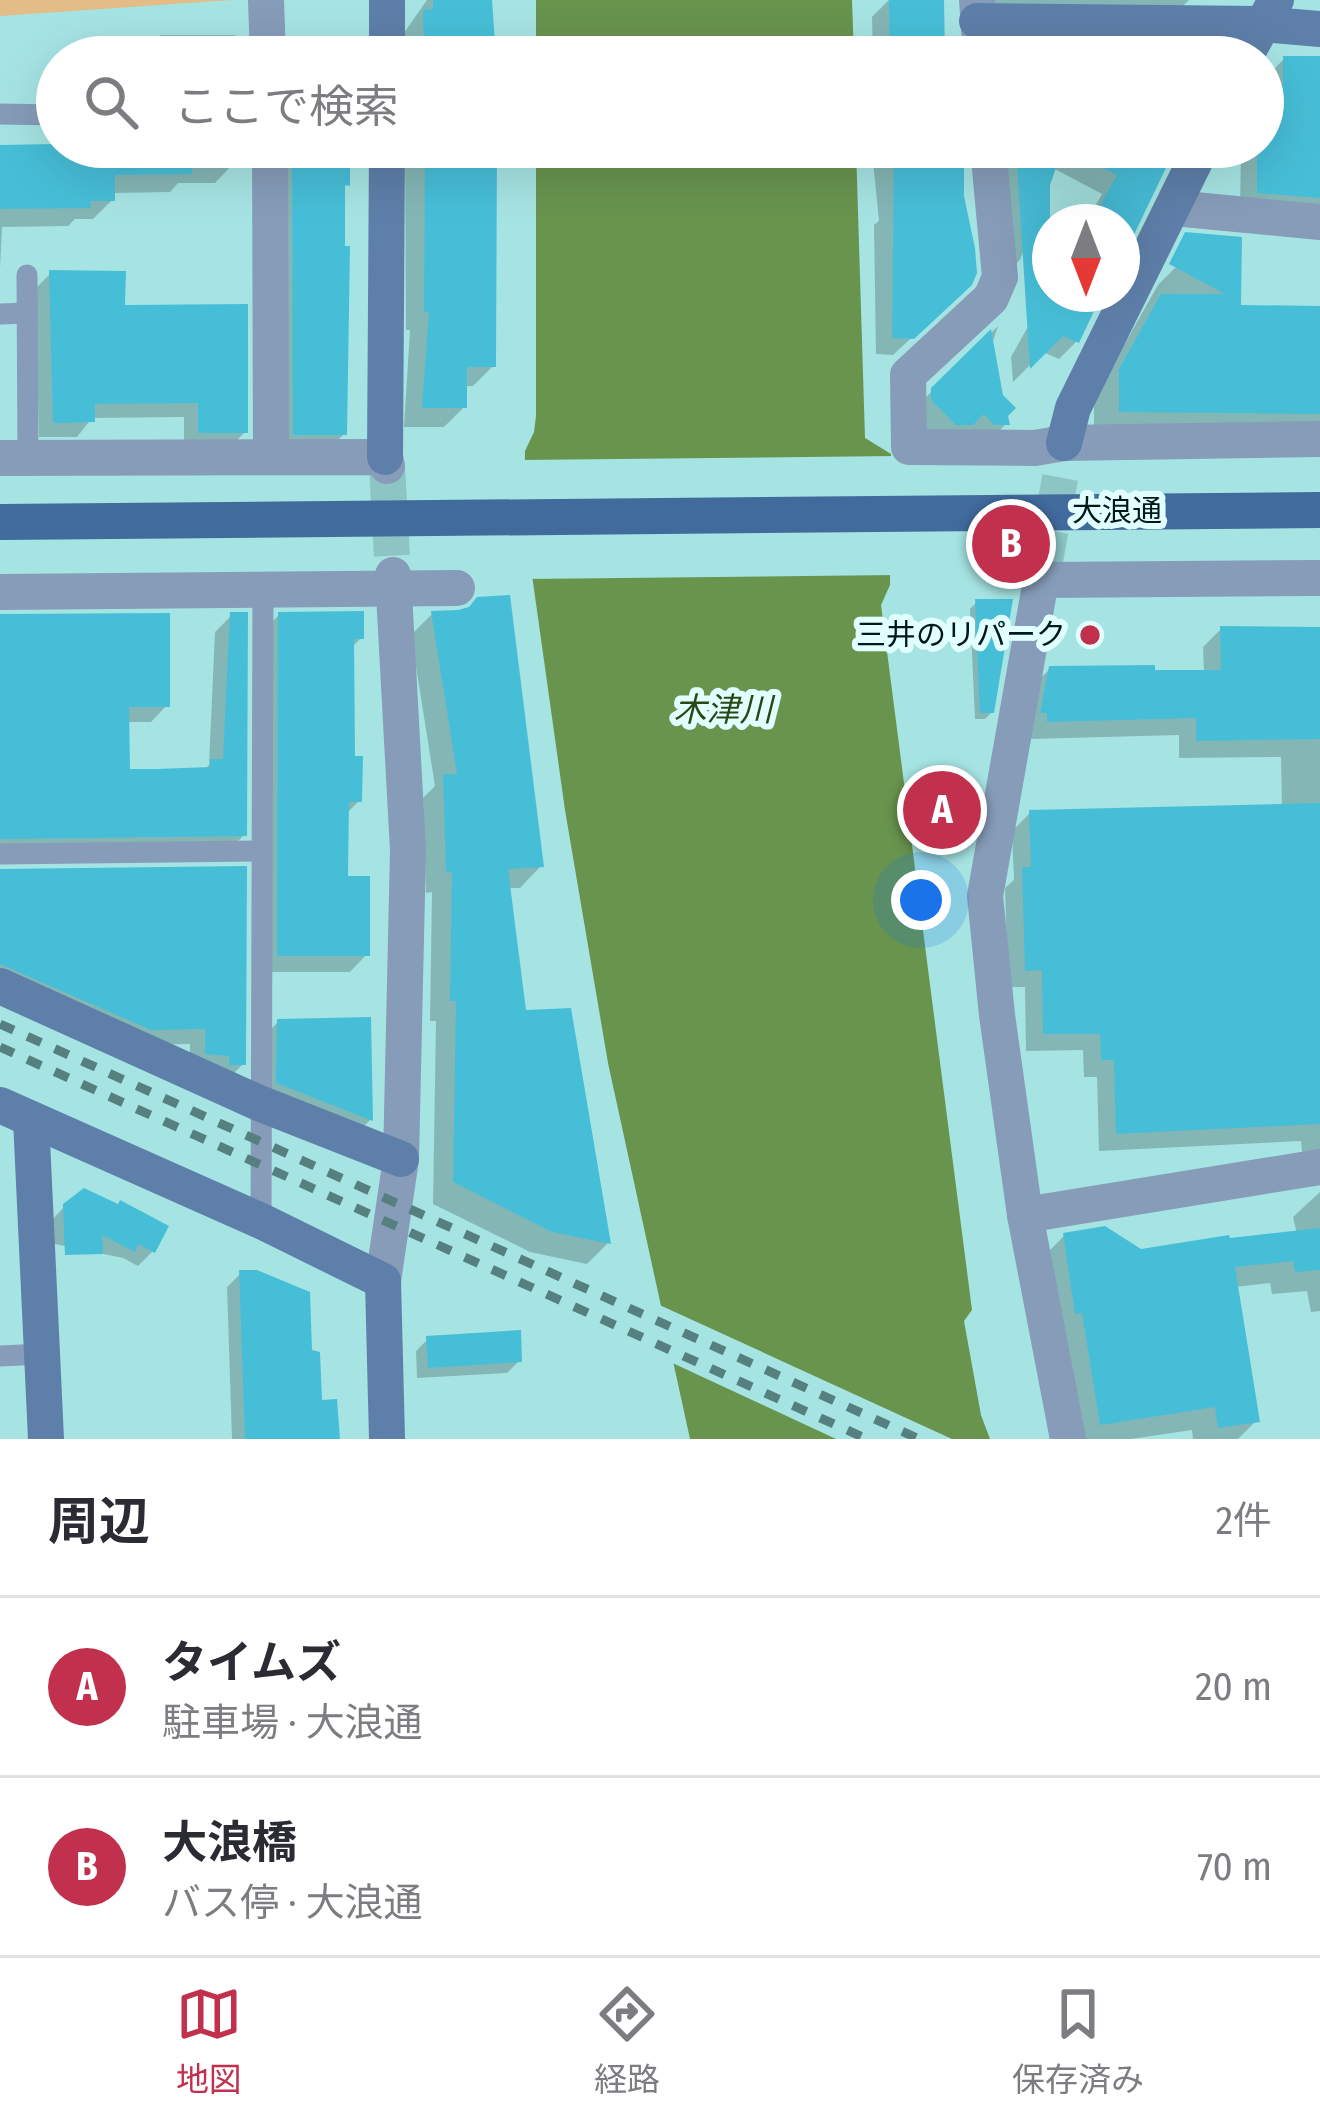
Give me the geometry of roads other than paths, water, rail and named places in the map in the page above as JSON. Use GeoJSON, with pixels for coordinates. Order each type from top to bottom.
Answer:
{"type":"FeatureCollection","features":[{"type":"Feature","properties":{"kind":"main road","name":"大浪通"},"geometry":{"type":"LineString","coordinates":[[0,522],[1320,510]]}},
{"type":"Feature","properties":{"kind":"street"},"geometry":{"type":"LineString","coordinates":[[266,0],[267,36]]}},
{"type":"Feature","properties":{"kind":"street"},"geometry":{"type":"LineString","coordinates":[[387,0],[387,36]]}},
{"type":"Feature","properties":{"kind":"street"},"geometry":{"type":"LineString","coordinates":[[978,26],[1320,29]]}},
{"type":"Feature","properties":{"kind":"street"},"geometry":{"type":"LineString","coordinates":[[270,168],[272,457]]}},
{"type":"Feature","properties":{"kind":"street"},"geometry":{"type":"LineString","coordinates":[[14,458],[386,461],[386,168]]}},
{"type":"Feature","properties":{"kind":"street"},"geometry":{"type":"LineString","coordinates":[[990,168],[1000,277],[991,298],[908,375],[909,447],[1064,452],[1320,439]]}},
{"type":"Feature","properties":{"kind":"street"},"geometry":{"type":"LineString","coordinates":[[1064,452],[1073,408],[1192,168]]}},
{"type":"Feature","properties":{"kind":"street"},"geometry":{"type":"LineString","coordinates":[[1172,208],[1320,222]]}},
{"type":"Feature","properties":{"kind":"street"},"geometry":{"type":"LineString","coordinates":[[1074,1436],[1025,1215],[985,896],[1043,573],[1320,578]]}},
{"type":"Feature","properties":{"kind":"street"},"geometry":{"type":"LineString","coordinates":[[0,592],[263,590],[393,582],[458,588]]}},
{"type":"Feature","properties":{"kind":"street"},"geometry":{"type":"LineString","coordinates":[[387,1439],[383,1281],[401,1159],[408,850],[393,582]]}},
{"type":"Feature","properties":{"kind":"street"},"geometry":{"type":"LineString","coordinates":[[0,986],[259,1103],[401,1159]]}},
{"type":"Feature","properties":{"kind":"street"},"geometry":{"type":"LineString","coordinates":[[15,1112],[261,1221],[383,1281]]}},
{"type":"Feature","properties":{"kind":"street"},"geometry":{"type":"LineString","coordinates":[[15,1112],[42,1354],[46,1439]]}},
{"type":"Feature","properties":{"kind":"street"},"geometry":{"type":"LineString","coordinates":[[1025,1215],[1320,1167]]}},
{"type":"Feature","properties":{"kind":"lane"},"geometry":{"type":"LineString","coordinates":[[0,114],[36,115]]}},
{"type":"Feature","properties":{"kind":"lane"},"geometry":{"type":"LineString","coordinates":[[14,458],[27,275]]}},
{"type":"Feature","properties":{"kind":"lane"},"geometry":{"type":"LineString","coordinates":[[0,314],[27,313]]}},
{"type":"Feature","properties":{"kind":"lane"},"geometry":{"type":"LineString","coordinates":[[261,1221],[263,590]]}},
{"type":"Feature","properties":{"kind":"lane"},"geometry":{"type":"LineString","coordinates":[[0,854],[262,851]]}},
{"type":"Feature","properties":{"kind":"lane"},"geometry":{"type":"LineString","coordinates":[[0,1356],[42,1354]]}},
{"type":"Feature","properties":{"kind":"water"},"geometry":{"type":"Polygon","coordinates":[[[536,0],[852,0],[853,36],[536,36],[536,0]]]}},
{"type":"Feature","properties":{"kind":"water","name":"木津川"},"geometry":{"type":"Polygon","coordinates":[[[536,168],[857,168],[865,438],[891,454],[890,585],[881,605],[972,1310],[964,1321],[981,1415],[990,1439],[690,1439],[608,1063],[565,810],[524,518],[525,451],[536,416],[536,168]]]}},
{"type":"Feature","properties":{"kind":"tunnel"},"geometry":{"type":"LineString","coordinates":[[1044,566],[1063,462]]}},
{"type":"Feature","properties":{"kind":"tunnel"},"geometry":{"type":"LineString","coordinates":[[387,466],[393,575]]}},
{"type":"Feature","properties":{"kind":"railway"},"geometry":{"type":"LineString","coordinates":[[0,1024],[919,1439]]}},
{"type":"Feature","properties":{"kind":"railway"},"geometry":{"type":"LineString","coordinates":[[0,1047],[867,1439]]}},
{"type":"Feature","properties":{"kind":"place","name":"大浪橋"},"geometry":{"type":"Point","coordinates":[1011,544]}},
{"type":"Feature","properties":{"kind":"place","name":"三井のリパーク"},"geometry":{"type":"Point","coordinates":[1090,635]}},
{"type":"Feature","properties":{"kind":"place","name":"タイムズ"},"geometry":{"type":"Point","coordinates":[942,810]}}]}
